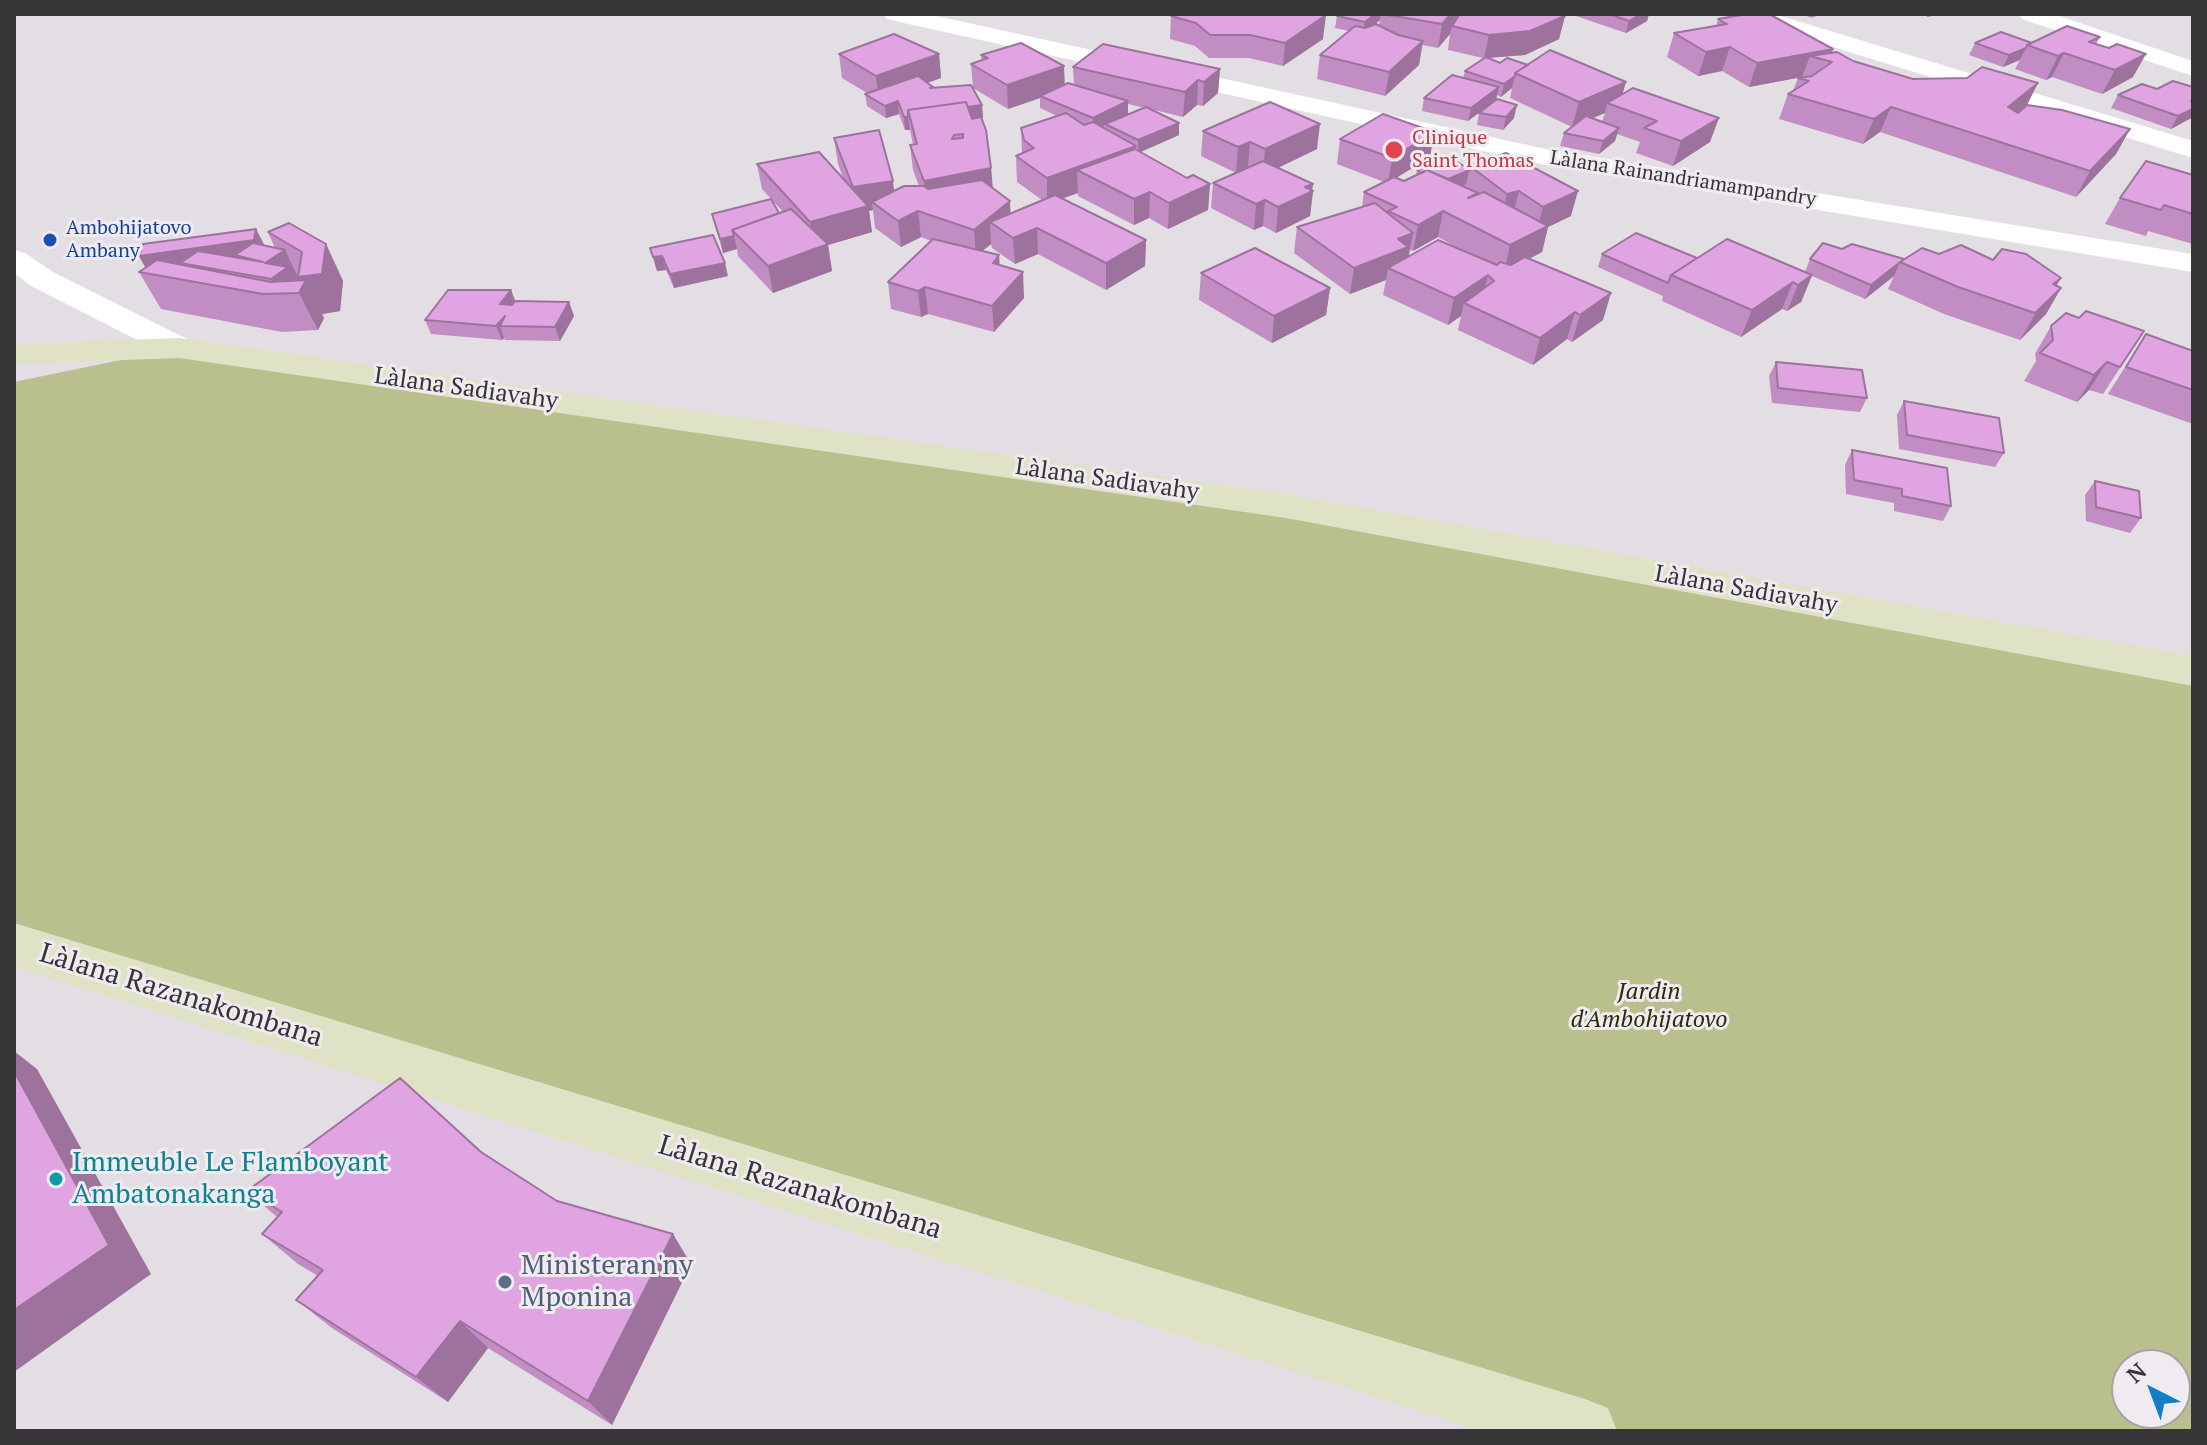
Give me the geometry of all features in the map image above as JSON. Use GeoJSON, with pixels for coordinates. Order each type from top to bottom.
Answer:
{"type":"FeatureCollection","features":[{"type":"Feature","properties":{"kind":"main road","name":"Làlana Sadiavahy"},"geometry":{"type":"LineString","coordinates":[[14,354],[179,348],[1286,506],[2193,671]]}},
{"type":"Feature","properties":{"kind":"main road","name":"Làlana Razanakombana"},"geometry":{"type":"LineString","coordinates":[[14,945],[1585,1431]]}},
{"type":"Feature","properties":{"kind":"street","name":"Làlana Rainandriamampandry"},"geometry":{"type":"LineString","coordinates":[[895,14],[1546,157],[2193,263]]}},
{"type":"Feature","properties":{"kind":"street"},"geometry":{"type":"LineString","coordinates":[[1750,14],[2193,150]]}},
{"type":"Feature","properties":{"kind":"street"},"geometry":{"type":"LineString","coordinates":[[2030,14],[2193,69]]}},
{"type":"Feature","properties":{"kind":"street"},"geometry":{"type":"LineString","coordinates":[[14,259],[42,279],[179,348]]}},
{"type":"Feature","properties":{"kind":"green space","name":"Jardin d'Ambohijatovo"},"geometry":{"type":"Polygon","coordinates":[[[179,348],[1177,490],[2193,671],[2193,1431],[1585,1431],[14,945],[14,382],[179,348]]]}},
{"type":"Feature","properties":{"kind":"building"},"geometry":{"type":"Polygon","coordinates":[[[1375,14],[1365,22],[1337,16],[1375,14]]]}},
{"type":"Feature","properties":{"kind":"building"},"geometry":{"type":"Polygon","coordinates":[[[1382,14],[1451,14],[1442,24],[1382,14]]]}},
{"type":"Feature","properties":{"kind":"building"},"geometry":{"type":"Polygon","coordinates":[[[1460,14],[1565,16],[1530,31],[1489,35],[1452,26],[1460,14]]]}},
{"type":"Feature","properties":{"kind":"building"},"geometry":{"type":"Polygon","coordinates":[[[1609,14],[1641,14],[1629,21],[1609,14]]]}},
{"type":"Feature","properties":{"kind":"building"},"geometry":{"type":"Polygon","coordinates":[[[1769,14],[1833,49],[1757,63],[1730,47],[1706,52],[1674,33],[1727,24],[1718,19],[1769,14]]]}},
{"type":"Feature","properties":{"kind":"building"},"geometry":{"type":"Polygon","coordinates":[[[1326,15],[1285,43],[1250,35],[1210,35],[1196,23],[1171,16],[1326,15]]]}},
{"type":"Feature","properties":{"kind":"building"},"geometry":{"type":"Polygon","coordinates":[[[1376,24],[1398,35],[1423,41],[1389,72],[1320,55],[1355,26],[1365,28],[1376,24]]]}},
{"type":"Feature","properties":{"kind":"building"},"geometry":{"type":"Polygon","coordinates":[[[2067,26],[2100,37],[2089,42],[2109,48],[2117,44],[2146,54],[2115,70],[2064,53],[2058,56],[2027,45],[2067,26]]]}},
{"type":"Feature","properties":{"kind":"building"},"geometry":{"type":"Polygon","coordinates":[[[2001,32],[2032,43],[2009,55],[1975,43],[2001,32]]]}},
{"type":"Feature","properties":{"kind":"building"},"geometry":{"type":"Polygon","coordinates":[[[894,34],[939,54],[876,76],[839,54],[894,34]]]}},
{"type":"Feature","properties":{"kind":"building"},"geometry":{"type":"Polygon","coordinates":[[[1021,43],[1064,66],[1007,85],[971,64],[988,58],[981,55],[1021,43]]]}},
{"type":"Feature","properties":{"kind":"building"},"geometry":{"type":"Polygon","coordinates":[[[1103,44],[1220,69],[1204,82],[1198,80],[1185,92],[1073,67],[1103,44]]]}},
{"type":"Feature","properties":{"kind":"building"},"geometry":{"type":"Polygon","coordinates":[[[1550,50],[1626,82],[1579,102],[1515,73],[1550,50]]]}},
{"type":"Feature","properties":{"kind":"building"},"geometry":{"type":"Polygon","coordinates":[[[1837,52],[1853,61],[1913,79],[1967,78],[1982,67],[2038,83],[2008,107],[2018,113],[2027,105],[2062,110],[2130,129],[2090,171],[1891,107],[1874,119],[1788,94],[1809,81],[1798,78],[1812,76],[1832,62],[1810,56],[1837,52]]]}},
{"type":"Feature","properties":{"kind":"building"},"geometry":{"type":"Polygon","coordinates":[[[1486,57],[1500,63],[1507,58],[1528,65],[1504,84],[1465,71],[1486,57]]]}},
{"type":"Feature","properties":{"kind":"building"},"geometry":{"type":"Polygon","coordinates":[[[1452,75],[1499,87],[1471,108],[1424,98],[1452,75]]]}},
{"type":"Feature","properties":{"kind":"building"},"geometry":{"type":"Polygon","coordinates":[[[918,76],[933,87],[930,88],[971,85],[982,105],[968,107],[966,102],[908,110],[908,117],[904,117],[898,101],[885,106],[865,94],[918,76]]]}},
{"type":"Feature","properties":{"kind":"building"},"geometry":{"type":"Polygon","coordinates":[[[2173,81],[2193,87],[2193,109],[2178,116],[2118,95],[2142,84],[2157,89],[2173,81]]]}},
{"type":"Feature","properties":{"kind":"building"},"geometry":{"type":"Polygon","coordinates":[[[1068,83],[1128,101],[1093,118],[1040,96],[1068,83]]]}},
{"type":"Feature","properties":{"kind":"building"},"geometry":{"type":"Polygon","coordinates":[[[1633,88],[1719,118],[1681,141],[1644,128],[1657,121],[1607,103],[1633,88]]]}},
{"type":"Feature","properties":{"kind":"building"},"geometry":{"type":"Polygon","coordinates":[[[1497,99],[1517,105],[1506,117],[1479,113],[1497,99]]]}},
{"type":"Feature","properties":{"kind":"building"},"geometry":{"type":"Polygon","coordinates":[[[966,102],[972,119],[981,117],[986,130],[991,168],[924,181],[910,145],[917,144],[908,110],[966,102]]]}},
{"type":"Feature","properties":{"kind":"building"},"geometry":{"type":"Polygon","coordinates":[[[1270,102],[1320,124],[1265,149],[1250,142],[1238,147],[1203,131],[1270,102]]]}},
{"type":"Feature","properties":{"kind":"building"},"geometry":{"type":"Polygon","coordinates":[[[1146,107],[1179,123],[1138,140],[1105,124],[1146,107]]]}},
{"type":"Feature","properties":{"kind":"building"},"geometry":{"type":"Polygon","coordinates":[[[1066,113],[1084,125],[1093,122],[1136,146],[1047,178],[1016,156],[1034,148],[1024,140],[1021,128],[1066,113]]]}},
{"type":"Feature","properties":{"kind":"building"},"geometry":{"type":"Polygon","coordinates":[[[1383,114],[1434,132],[1392,158],[1340,139],[1383,114]]]}},
{"type":"Feature","properties":{"kind":"building"},"geometry":{"type":"Polygon","coordinates":[[[1586,116],[1619,128],[1603,141],[1564,133],[1586,116]]]}},
{"type":"Feature","properties":{"kind":"building"},"geometry":{"type":"Polygon","coordinates":[[[879,130],[893,181],[853,187],[834,138],[879,130]]]}},
{"type":"Feature","properties":{"kind":"building"},"geometry":{"type":"Polygon","coordinates":[[[1135,149],[1187,178],[1193,175],[1210,184],[1169,203],[1150,192],[1134,199],[1077,170],[1135,149]]]}},
{"type":"Feature","properties":{"kind":"building"},"geometry":{"type":"Polygon","coordinates":[[[819,152],[868,206],[810,222],[757,164],[819,152]]]}},
{"type":"Feature","properties":{"kind":"building"},"geometry":{"type":"Polygon","coordinates":[[[1506,153],[1578,191],[1543,207],[1519,191],[1507,194],[1470,166],[1506,153]]]}},
{"type":"Feature","properties":{"kind":"building"},"geometry":{"type":"Polygon","coordinates":[[[1449,157],[1470,170],[1448,179],[1427,170],[1422,173],[1417,170],[1449,157]]]}},
{"type":"Feature","properties":{"kind":"building"},"geometry":{"type":"Polygon","coordinates":[[[1263,161],[1313,184],[1305,187],[1313,191],[1278,207],[1265,200],[1256,204],[1213,183],[1263,161]]]}},
{"type":"Feature","properties":{"kind":"building"},"geometry":{"type":"Polygon","coordinates":[[[2146,161],[2193,175],[2193,214],[2164,205],[2161,210],[2120,198],[2146,161]]]}},
{"type":"Feature","properties":{"kind":"building"},"geometry":{"type":"Polygon","coordinates":[[[1427,170],[1478,193],[1468,198],[1484,192],[1548,226],[1510,245],[1443,211],[1418,225],[1388,211],[1397,207],[1364,192],[1394,177],[1404,181],[1427,170]]]}},
{"type":"Feature","properties":{"kind":"building"},"geometry":{"type":"Polygon","coordinates":[[[982,180],[1010,201],[974,230],[918,211],[898,221],[872,202],[904,186],[924,186],[928,189],[982,180]]]}},
{"type":"Feature","properties":{"kind":"building"},"geometry":{"type":"Polygon","coordinates":[[[1055,195],[1146,240],[1106,263],[1037,228],[1013,238],[990,222],[1055,195]]]}},
{"type":"Feature","properties":{"kind":"building"},"geometry":{"type":"Polygon","coordinates":[[[771,199],[779,213],[732,230],[734,236],[720,239],[712,214],[771,199]]]}},
{"type":"Feature","properties":{"kind":"building"},"geometry":{"type":"Polygon","coordinates":[[[1375,203],[1413,233],[1398,239],[1408,247],[1354,268],[1297,227],[1375,203]]]}},
{"type":"Feature","properties":{"kind":"building"},"geometry":{"type":"Polygon","coordinates":[[[791,209],[828,244],[768,266],[732,230],[791,209]]]}},
{"type":"Feature","properties":{"kind":"building"},"geometry":{"type":"Polygon","coordinates":[[[289,223],[326,244],[322,274],[298,277],[302,252],[268,232],[289,223]]]}},
{"type":"Feature","properties":{"kind":"building"},"geometry":{"type":"Polygon","coordinates":[[[256,229],[254,240],[139,256],[143,244],[256,229]]]}},
{"type":"Feature","properties":{"kind":"building"},"geometry":{"type":"Polygon","coordinates":[[[1636,233],[1697,258],[1671,275],[1668,283],[1602,254],[1636,233]]]}},
{"type":"Feature","properties":{"kind":"building"},"geometry":{"type":"Polygon","coordinates":[[[713,235],[725,263],[670,274],[662,256],[653,257],[650,248],[713,235]]]}},
{"type":"Feature","properties":{"kind":"building"},"geometry":{"type":"Polygon","coordinates":[[[933,239],[999,255],[993,263],[1023,272],[992,306],[925,287],[918,291],[888,282],[933,239]]]}},
{"type":"Feature","properties":{"kind":"building"},"geometry":{"type":"Polygon","coordinates":[[[1727,239],[1812,275],[1798,285],[1793,282],[1752,310],[1671,275],[1727,239]]]}},
{"type":"Feature","properties":{"kind":"building"},"geometry":{"type":"Polygon","coordinates":[[[1438,240],[1497,265],[1500,262],[1511,265],[1525,257],[1611,293],[1580,315],[1575,312],[1540,338],[1464,303],[1494,281],[1488,275],[1454,298],[1388,268],[1438,240]]]}},
{"type":"Feature","properties":{"kind":"building"},"geometry":{"type":"Polygon","coordinates":[[[253,243],[285,250],[265,263],[288,267],[271,279],[180,263],[198,251],[263,262],[235,255],[253,243]]]}},
{"type":"Feature","properties":{"kind":"building"},"geometry":{"type":"Polygon","coordinates":[[[1823,243],[1842,249],[1852,244],[1904,259],[1871,285],[1810,259],[1823,243]]]}},
{"type":"Feature","properties":{"kind":"building"},"geometry":{"type":"Polygon","coordinates":[[[1961,245],[1993,260],[2002,249],[2026,254],[2061,278],[2053,284],[2061,288],[2035,313],[1958,287],[1900,262],[1922,248],[1939,254],[1961,245]]]}},
{"type":"Feature","properties":{"kind":"building"},"geometry":{"type":"Polygon","coordinates":[[[1255,248],[1330,288],[1274,316],[1201,273],[1255,248]]]}},
{"type":"Feature","properties":{"kind":"building"},"geometry":{"type":"Polygon","coordinates":[[[157,260],[271,282],[306,280],[299,293],[263,294],[139,272],[157,260]]]}},
{"type":"Feature","properties":{"kind":"building"},"geometry":{"type":"Polygon","coordinates":[[[448,290],[511,290],[500,304],[512,305],[515,301],[569,302],[555,327],[500,326],[505,316],[496,326],[425,320],[448,290]]]}},
{"type":"Feature","properties":{"kind":"building"},"geometry":{"type":"Polygon","coordinates":[[[2086,311],[2144,331],[2120,367],[2107,362],[2094,375],[2040,353],[2053,340],[2051,326],[2066,313],[2079,318],[2086,311]]]}},
{"type":"Feature","properties":{"kind":"building"},"geometry":{"type":"Polygon","coordinates":[[[2146,334],[2193,351],[2193,390],[2126,367],[2146,334]]]}},
{"type":"Feature","properties":{"kind":"building"},"geometry":{"type":"Polygon","coordinates":[[[1776,362],[1862,370],[1867,398],[1778,388],[1776,362]]]}},
{"type":"Feature","properties":{"kind":"building"},"geometry":{"type":"Polygon","coordinates":[[[1904,401],[1999,418],[2004,453],[1907,435],[1904,401]]]}},
{"type":"Feature","properties":{"kind":"building"},"geometry":{"type":"Polygon","coordinates":[[[1852,450],[1947,468],[1951,506],[1902,496],[1902,489],[1854,480],[1852,450]]]}},
{"type":"Feature","properties":{"kind":"building"},"geometry":{"type":"Polygon","coordinates":[[[2095,481],[2139,491],[2141,518],[2096,507],[2095,481]]]}},
{"type":"Feature","properties":{"kind":"building"},"geometry":{"type":"Polygon","coordinates":[[[14,1071],[109,1245],[14,1310],[14,1071]]]}},
{"type":"Feature","properties":{"kind":"building","name":"Ministeran'ny Mponina"},"geometry":{"type":"Polygon","coordinates":[[[400,1078],[481,1152],[557,1201],[673,1234],[588,1401],[460,1321],[416,1377],[296,1300],[323,1270],[262,1234],[282,1212],[247,1191],[400,1078]]]}},
{"type":"Feature","properties":{"kind":"place","name":"Clinique Saint Thomas"},"geometry":{"type":"Point","coordinates":[1394,150]}},
{"type":"Feature","properties":{"kind":"place","name":"Ambohijatovo Ambany"},"geometry":{"type":"Point","coordinates":[50,240]}},
{"type":"Feature","properties":{"kind":"place","name":"Immeuble Le Flamboyant Ambatonakanga"},"geometry":{"type":"Point","coordinates":[56,1179]}},
{"type":"Feature","properties":{"kind":"place","name":"Ministeran'ny Mponina"},"geometry":{"type":"Point","coordinates":[505,1282]}}]}
